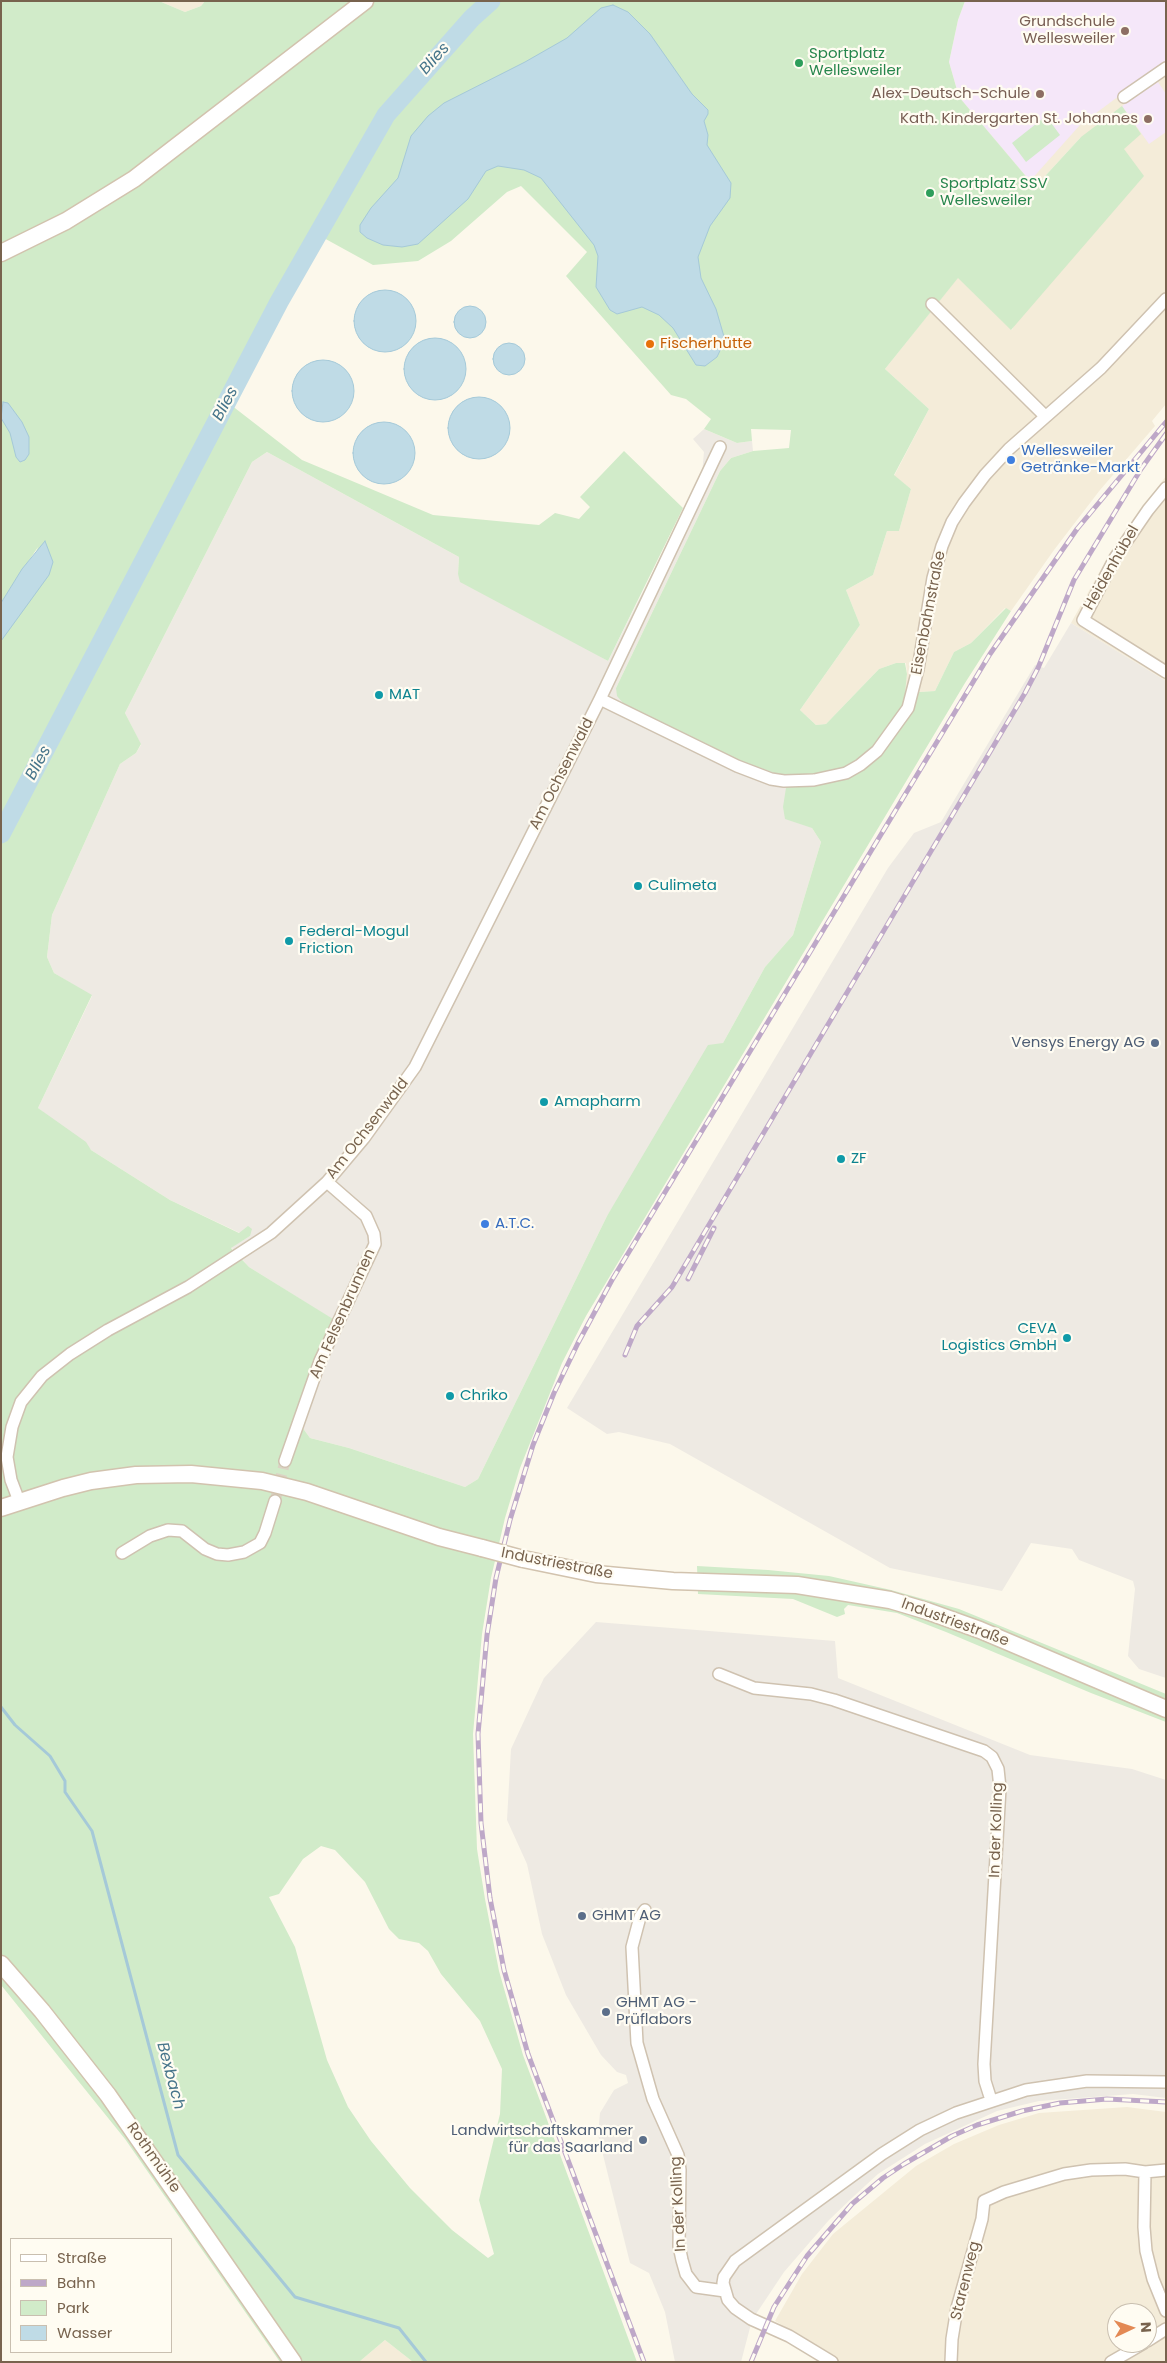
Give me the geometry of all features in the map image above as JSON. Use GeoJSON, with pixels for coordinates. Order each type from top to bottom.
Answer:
{"type":"FeatureCollection","features":[{"type":"Feature","properties":{"kind":"street"},"geometry":{"type":"LineString","coordinates":[[1,253],[66,221],[134,179],[365,1]]}},
{"type":"Feature","properties":{"kind":"street"},"geometry":{"type":"LineString","coordinates":[[1124,97],[1166,68]]}},
{"type":"Feature","properties":{"kind":"street","name":"Eisenbahnstraße"},"geometry":{"type":"LineString","coordinates":[[600,699],[688,744],[755,773],[784,781],[800,782],[830,777],[860,765],[877,751],[908,708],[918,669],[933,578],[942,546],[952,522],[985,476],[1009,449],[1100,368],[1166,299]]}},
{"type":"Feature","properties":{"kind":"street"},"geometry":{"type":"LineString","coordinates":[[932,304],[1045,416]]}},
{"type":"Feature","properties":{"kind":"street","name":"Am Ochsenwald"},"geometry":{"type":"LineString","coordinates":[[19,1502],[11,1480],[7,1457],[12,1427],[21,1402],[42,1376],[70,1354],[108,1330],[188,1288],[271,1233],[326,1182],[364,1138],[415,1067],[600,699],[720,447]]}},
{"type":"Feature","properties":{"kind":"street","name":"Heidenhübel"},"geometry":{"type":"LineString","coordinates":[[1166,488],[1148,510],[1115,558],[1083,620],[1166,672]]}},
{"type":"Feature","properties":{"kind":"street","name":"Am Felsenbrunnen"},"geometry":{"type":"LineString","coordinates":[[285,1462],[320,1361],[375,1244],[374,1234],[366,1216],[326,1182]]}},
{"type":"Feature","properties":{"kind":"street","name":"Industriestraße"},"geometry":{"type":"LineString","coordinates":[[1,1508],[63,1488],[136,1475],[191,1474],[262,1481],[307,1492],[439,1537],[522,1559],[596,1574],[673,1581],[796,1585],[890,1600],[980,1630],[1166,1709]]}},
{"type":"Feature","properties":{"kind":"street"},"geometry":{"type":"LineString","coordinates":[[122,1553],[150,1536],[168,1530],[182,1532],[205,1549],[217,1554],[228,1555],[244,1552],[260,1543],[275,1501]]}},
{"type":"Feature","properties":{"kind":"street","name":"In der Kolling"},"geometry":{"type":"LineString","coordinates":[[719,1674],[754,1688],[811,1694],[834,1700],[984,1750],[992,1758],[998,1770],[1000,1788],[984,2064],[985,2081],[991,2100]]}},
{"type":"Feature","properties":{"kind":"street","name":"In der Kolling"},"geometry":{"type":"LineString","coordinates":[[645,1910],[640,1917],[632,1947],[637,2044],[645,2078],[678,2155],[680,2170],[679,2246],[686,2274],[696,2287],[724,2291]]}},
{"type":"Feature","properties":{"kind":"street","name":"Rothmühle"},"geometry":{"type":"LineString","coordinates":[[1,1964],[42,2011],[108,2095],[293,2362]]}},
{"type":"Feature","properties":{"kind":"street"},"geometry":{"type":"LineString","coordinates":[[832,2362],[789,2336],[751,2319],[728,2300],[724,2291],[724,2276],[735,2261],[882,2154],[920,2130],[956,2113],[1026,2090],[1087,2081],[1166,2082]]}},
{"type":"Feature","properties":{"kind":"street","name":"Starenweg"},"geometry":{"type":"LineString","coordinates":[[952,2362],[952,2339],[957,2308],[982,2219],[984,2200],[1064,2174],[1109,2169],[1144,2172]]}},
{"type":"Feature","properties":{"kind":"street"},"geometry":{"type":"LineString","coordinates":[[1166,2170],[1144,2172],[1146,2251],[1152,2279],[1166,2312]]}},
{"type":"Feature","properties":{"kind":"street"},"geometry":{"type":"LineString","coordinates":[[1111,2362],[1126,2353]]}},
{"type":"Feature","properties":{"kind":"shaded area"},"geometry":{"type":"Polygon","coordinates":[[[159,1],[205,1],[201,6],[185,12],[159,1]]]}},
{"type":"Feature","properties":{"kind":"shaded area"},"geometry":{"type":"Polygon","coordinates":[[[965,1],[1166,1],[1166,404],[1152,421],[1155,426],[1100,490],[1054,550],[1011,611],[1005,608],[971,643],[954,652],[935,691],[904,693],[907,674],[906,663],[896,663],[879,669],[826,724],[816,725],[800,710],[860,625],[846,590],[873,575],[887,531],[899,531],[911,489],[894,476],[929,409],[885,369],[958,277],[1012,330],[1081,137],[1035,187],[959,97],[965,1]]]}},
{"type":"Feature","properties":{"kind":"shaded area","name":"Alex-Deutsch-Schule"},"geometry":{"type":"Polygon","coordinates":[[[965,1],[1166,1],[1166,61],[1080,125],[1030,181],[959,97],[949,62],[958,20],[965,1]]]}},
{"type":"Feature","properties":{"kind":"shaded area","name":"Kath. Kindergarten St. Johannes"},"geometry":{"type":"Polygon","coordinates":[[[1158,82],[1166,94],[1166,132],[1149,144],[1122,106],[1158,82]]]}},
{"type":"Feature","properties":{"kind":"shaded area"},"geometry":{"type":"Polygon","coordinates":[[[704,429],[737,443],[752,441],[753,451],[731,458],[720,471],[616,688],[775,773],[788,775],[812,828],[821,842],[793,935],[765,967],[723,1043],[607,1216],[478,1479],[465,1487],[349,1448],[310,1438],[294,1416],[332,1319],[249,1267],[231,1247],[250,1236],[170,1200],[91,1150],[38,1108],[92,996],[54,973],[47,957],[52,915],[120,764],[136,753],[141,745],[125,713],[252,462],[267,452],[459,557],[458,574],[608,661],[702,474],[704,452],[693,439],[704,429]]]}},
{"type":"Feature","properties":{"kind":"shaded area"},"geometry":{"type":"Polygon","coordinates":[[[1166,476],[1166,681],[1071,623],[1114,546],[1166,476]]]}},
{"type":"Feature","properties":{"kind":"shaded area"},"geometry":{"type":"Polygon","coordinates":[[[1071,623],[1166,681],[1166,1678],[1139,1669],[1128,1656],[1135,1589],[1133,1581],[1079,1560],[1072,1549],[1031,1543],[1002,1591],[890,1568],[670,1444],[619,1432],[607,1434],[567,1408],[888,868],[914,833],[941,822],[1035,665],[1044,668],[1071,623]]]}},
{"type":"Feature","properties":{"kind":"shaded area"},"geometry":{"type":"Polygon","coordinates":[[[596,1622],[835,1641],[838,1678],[1030,1755],[1132,1769],[1166,1780],[1166,2098],[1133,2094],[1039,2101],[997,2111],[925,2144],[878,2174],[829,2220],[784,2272],[752,2320],[741,2362],[675,2362],[665,2312],[649,2273],[630,2263],[598,2135],[600,2113],[614,2090],[628,2083],[626,2075],[617,2072],[601,2055],[566,1995],[542,1934],[527,1864],[507,1820],[511,1749],[544,1678],[596,1622]]]}},
{"type":"Feature","properties":{"kind":"shaded area"},"geometry":{"type":"Polygon","coordinates":[[[1127,2107],[1166,2112],[1166,2362],[834,2362],[837,2357],[775,2321],[802,2274],[833,2234],[916,2166],[954,2144],[999,2125],[1039,2113],[1127,2107]]]}},
{"type":"Feature","properties":{"kind":"shaded area"},"geometry":{"type":"Polygon","coordinates":[[[385,2340],[413,2362],[359,2362],[385,2340]]]}},
{"type":"Feature","properties":{"kind":"green space"},"geometry":{"type":"Polygon","coordinates":[[[1,1],[159,1],[185,12],[201,6],[205,1],[965,1],[958,20],[949,62],[959,97],[1035,187],[1081,137],[1122,106],[1141,134],[1124,149],[1144,176],[1011,330],[958,278],[885,369],[929,409],[894,475],[911,489],[899,531],[887,531],[873,575],[846,590],[860,625],[800,710],[816,725],[826,724],[879,669],[896,663],[905,663],[907,674],[905,693],[935,691],[954,652],[971,643],[1006,608],[1011,611],[965,683],[586,1316],[562,1363],[520,1468],[505,1518],[491,1578],[482,1634],[473,1734],[477,1849],[485,1899],[499,1971],[523,2055],[637,2362],[413,2362],[385,2340],[359,2362],[280,2362],[125,2139],[1,1985],[1,641],[38,547],[1,603],[1,1]],[[521,186],[507,192],[451,241],[418,261],[373,265],[322,237],[231,405],[302,460],[433,515],[539,525],[555,513],[579,519],[590,507],[580,497],[624,451],[683,508],[608,661],[460,582],[458,574],[459,557],[267,452],[252,462],[125,713],[141,744],[136,753],[120,764],[52,915],[47,957],[54,973],[92,995],[38,1108],[86,1142],[91,1150],[170,1200],[239,1233],[248,1226],[252,1229],[250,1236],[231,1248],[249,1267],[333,1319],[294,1416],[310,1438],[349,1448],[465,1487],[478,1479],[607,1216],[708,1045],[723,1043],[765,967],[793,935],[821,842],[812,828],[785,819],[783,807],[788,775],[775,773],[735,759],[623,703],[617,696],[616,688],[720,471],[731,458],[753,451],[789,448],[791,430],[751,429],[752,441],[737,443],[704,429],[711,419],[686,399],[671,395],[566,276],[587,252],[521,186]],[[321,1846],[303,1859],[279,1894],[269,1897],[295,1947],[327,2060],[348,2107],[371,2141],[410,2188],[452,2230],[488,2258],[494,2254],[479,2200],[500,2114],[502,2069],[480,2021],[441,1974],[428,1951],[419,1943],[399,1939],[389,1929],[365,1882],[335,1850],[321,1846]]]}},
{"type":"Feature","properties":{"kind":"green space"},"geometry":{"type":"Polygon","coordinates":[[[1046,116],[1060,135],[1026,162],[1012,143],[1046,116]]]}},
{"type":"Feature","properties":{"kind":"green space"},"geometry":{"type":"Polygon","coordinates":[[[697,1566],[829,1576],[891,1590],[959,1609],[1166,1694],[1166,1722],[897,1613],[848,1605],[844,1609],[845,1614],[837,1617],[793,1599],[698,1594],[697,1566]]]}},
{"type":"Feature","properties":{"kind":"water"},"geometry":{"type":"Polygon","coordinates":[[[613,5],[628,12],[650,34],[692,94],[708,110],[704,121],[708,135],[707,145],[731,183],[730,198],[710,226],[698,257],[701,278],[716,309],[725,340],[717,357],[705,366],[696,365],[673,328],[659,315],[642,307],[617,314],[610,310],[596,287],[598,256],[594,245],[541,178],[524,170],[498,166],[486,171],[468,199],[418,244],[402,247],[383,245],[367,238],[360,232],[360,225],[371,208],[398,178],[411,136],[428,116],[444,103],[525,62],[567,38],[601,8],[613,5]]]}},
{"type":"Feature","properties":{"kind":"water"},"geometry":{"type":"Polygon","coordinates":[[[385,290],[397,292],[407,299],[414,309],[416,321],[414,333],[407,343],[397,350],[385,352],[373,350],[363,343],[356,333],[354,321],[356,309],[363,299],[373,292],[385,290]]]}},
{"type":"Feature","properties":{"kind":"water"},"geometry":{"type":"Polygon","coordinates":[[[470,306],[482,310],[486,322],[482,334],[470,338],[458,334],[454,322],[458,310],[470,306]]]}},
{"type":"Feature","properties":{"kind":"water"},"geometry":{"type":"Polygon","coordinates":[[[435,338],[447,340],[457,347],[464,357],[466,369],[464,381],[457,391],[447,398],[435,400],[423,398],[413,391],[406,381],[404,369],[406,357],[413,347],[423,340],[435,338]]]}},
{"type":"Feature","properties":{"kind":"water"},"geometry":{"type":"Polygon","coordinates":[[[509,343],[521,347],[525,359],[521,371],[509,375],[497,371],[493,359],[497,347],[509,343]]]}},
{"type":"Feature","properties":{"kind":"water"},"geometry":{"type":"Polygon","coordinates":[[[323,360],[335,362],[345,369],[352,379],[354,391],[352,403],[345,413],[335,420],[323,422],[311,420],[301,413],[294,403],[292,391],[294,379],[301,369],[311,362],[323,360]]]}},
{"type":"Feature","properties":{"kind":"water"},"geometry":{"type":"Polygon","coordinates":[[[479,397],[491,399],[501,406],[508,416],[510,428],[508,440],[501,450],[491,457],[479,459],[467,457],[457,450],[450,440],[448,428],[450,416],[457,406],[467,399],[479,397]]]}},
{"type":"Feature","properties":{"kind":"water"},"geometry":{"type":"Polygon","coordinates":[[[3,402],[8,403],[22,422],[29,437],[29,454],[25,460],[20,462],[16,457],[10,433],[1,418],[3,402]]]}},
{"type":"Feature","properties":{"kind":"water"},"geometry":{"type":"Polygon","coordinates":[[[384,422],[396,424],[406,431],[413,441],[415,453],[413,465],[406,475],[396,482],[384,484],[372,482],[362,475],[355,465],[353,453],[355,441],[362,431],[372,424],[384,422]]]}},
{"type":"Feature","properties":{"kind":"water"},"geometry":{"type":"Polygon","coordinates":[[[45,541],[53,562],[49,575],[1,641],[1,603],[22,569],[45,541]]]}},
{"type":"Feature","properties":{"kind":"waterway","name":"Blies"},"geometry":{"type":"LineString","coordinates":[[1,834],[279,302],[386,115],[472,18],[491,1]]}},
{"type":"Feature","properties":{"kind":"waterway","name":"Bexbach"},"geometry":{"type":"LineString","coordinates":[[1,1707],[15,1725],[50,1756],[65,1781],[65,1792],[92,1831],[178,2155],[295,2297],[399,2328],[426,2362]]}},
{"type":"Feature","properties":{"kind":"tunnel"},"geometry":{"type":"LineString","coordinates":[[275,1501],[285,1461]]}},
{"type":"Feature","properties":{"kind":"railway"},"geometry":{"type":"LineString","coordinates":[[644,2362],[528,2054],[504,1970],[490,1898],[481,1823],[478,1734],[487,1635],[496,1578],[510,1520],[533,1445],[554,1393],[612,1280],[990,654],[1077,529],[1166,422]]}},
{"type":"Feature","properties":{"kind":"railway"},"geometry":{"type":"LineString","coordinates":[[625,1355],[637,1326],[672,1287],[1025,693],[1038,668],[1074,580],[1141,469],[1166,434]]}},
{"type":"Feature","properties":{"kind":"railway"},"geometry":{"type":"LineString","coordinates":[[688,1279],[714,1228]]}},
{"type":"Feature","properties":{"kind":"railway"},"geometry":{"type":"LineString","coordinates":[[751,2362],[774,2307],[807,2256],[852,2204],[883,2178],[904,2164],[952,2136],[977,2125],[1022,2111],[1060,2103],[1107,2099],[1166,2102]]}},
{"type":"Feature","properties":{"kind":"place","name":"Grundschule Wellesweiler"},"geometry":{"type":"Point","coordinates":[1125,31]}},
{"type":"Feature","properties":{"kind":"place","name":"Sportplatz Wellesweiler"},"geometry":{"type":"Point","coordinates":[799,63]}},
{"type":"Feature","properties":{"kind":"place","name":"Alex-Deutsch-Schule"},"geometry":{"type":"Point","coordinates":[1040,94]}},
{"type":"Feature","properties":{"kind":"place","name":"Kath. Kindergarten St. Johannes"},"geometry":{"type":"Point","coordinates":[1148,119]}},
{"type":"Feature","properties":{"kind":"place","name":"Sportplatz SSV Wellesweiler"},"geometry":{"type":"Point","coordinates":[930,193]}},
{"type":"Feature","properties":{"kind":"place","name":"Fischerhütte"},"geometry":{"type":"Point","coordinates":[650,344]}},
{"type":"Feature","properties":{"kind":"place","name":"Wellesweiler Getränke-Markt"},"geometry":{"type":"Point","coordinates":[1011,460]}},
{"type":"Feature","properties":{"kind":"place","name":"MAT"},"geometry":{"type":"Point","coordinates":[379,695]}},
{"type":"Feature","properties":{"kind":"place","name":"Culimeta"},"geometry":{"type":"Point","coordinates":[638,886]}},
{"type":"Feature","properties":{"kind":"place","name":"Federal-Mogul Friction"},"geometry":{"type":"Point","coordinates":[289,941]}},
{"type":"Feature","properties":{"kind":"place","name":"Vensys Energy AG"},"geometry":{"type":"Point","coordinates":[1155,1043]}},
{"type":"Feature","properties":{"kind":"place","name":"Amapharm"},"geometry":{"type":"Point","coordinates":[544,1102]}},
{"type":"Feature","properties":{"kind":"place","name":"ZF"},"geometry":{"type":"Point","coordinates":[841,1159]}},
{"type":"Feature","properties":{"kind":"place","name":"A.T.C."},"geometry":{"type":"Point","coordinates":[485,1224]}},
{"type":"Feature","properties":{"kind":"place","name":"CEVA Logistics GmbH"},"geometry":{"type":"Point","coordinates":[1067,1338]}},
{"type":"Feature","properties":{"kind":"place","name":"Chriko"},"geometry":{"type":"Point","coordinates":[450,1396]}},
{"type":"Feature","properties":{"kind":"place","name":"GHMT AG"},"geometry":{"type":"Point","coordinates":[582,1916]}},
{"type":"Feature","properties":{"kind":"place","name":"GHMT AG - Prüflabors"},"geometry":{"type":"Point","coordinates":[606,2012]}},
{"type":"Feature","properties":{"kind":"place","name":"Landwirtschaftskammer für das Saarland"},"geometry":{"type":"Point","coordinates":[643,2140]}}]}
